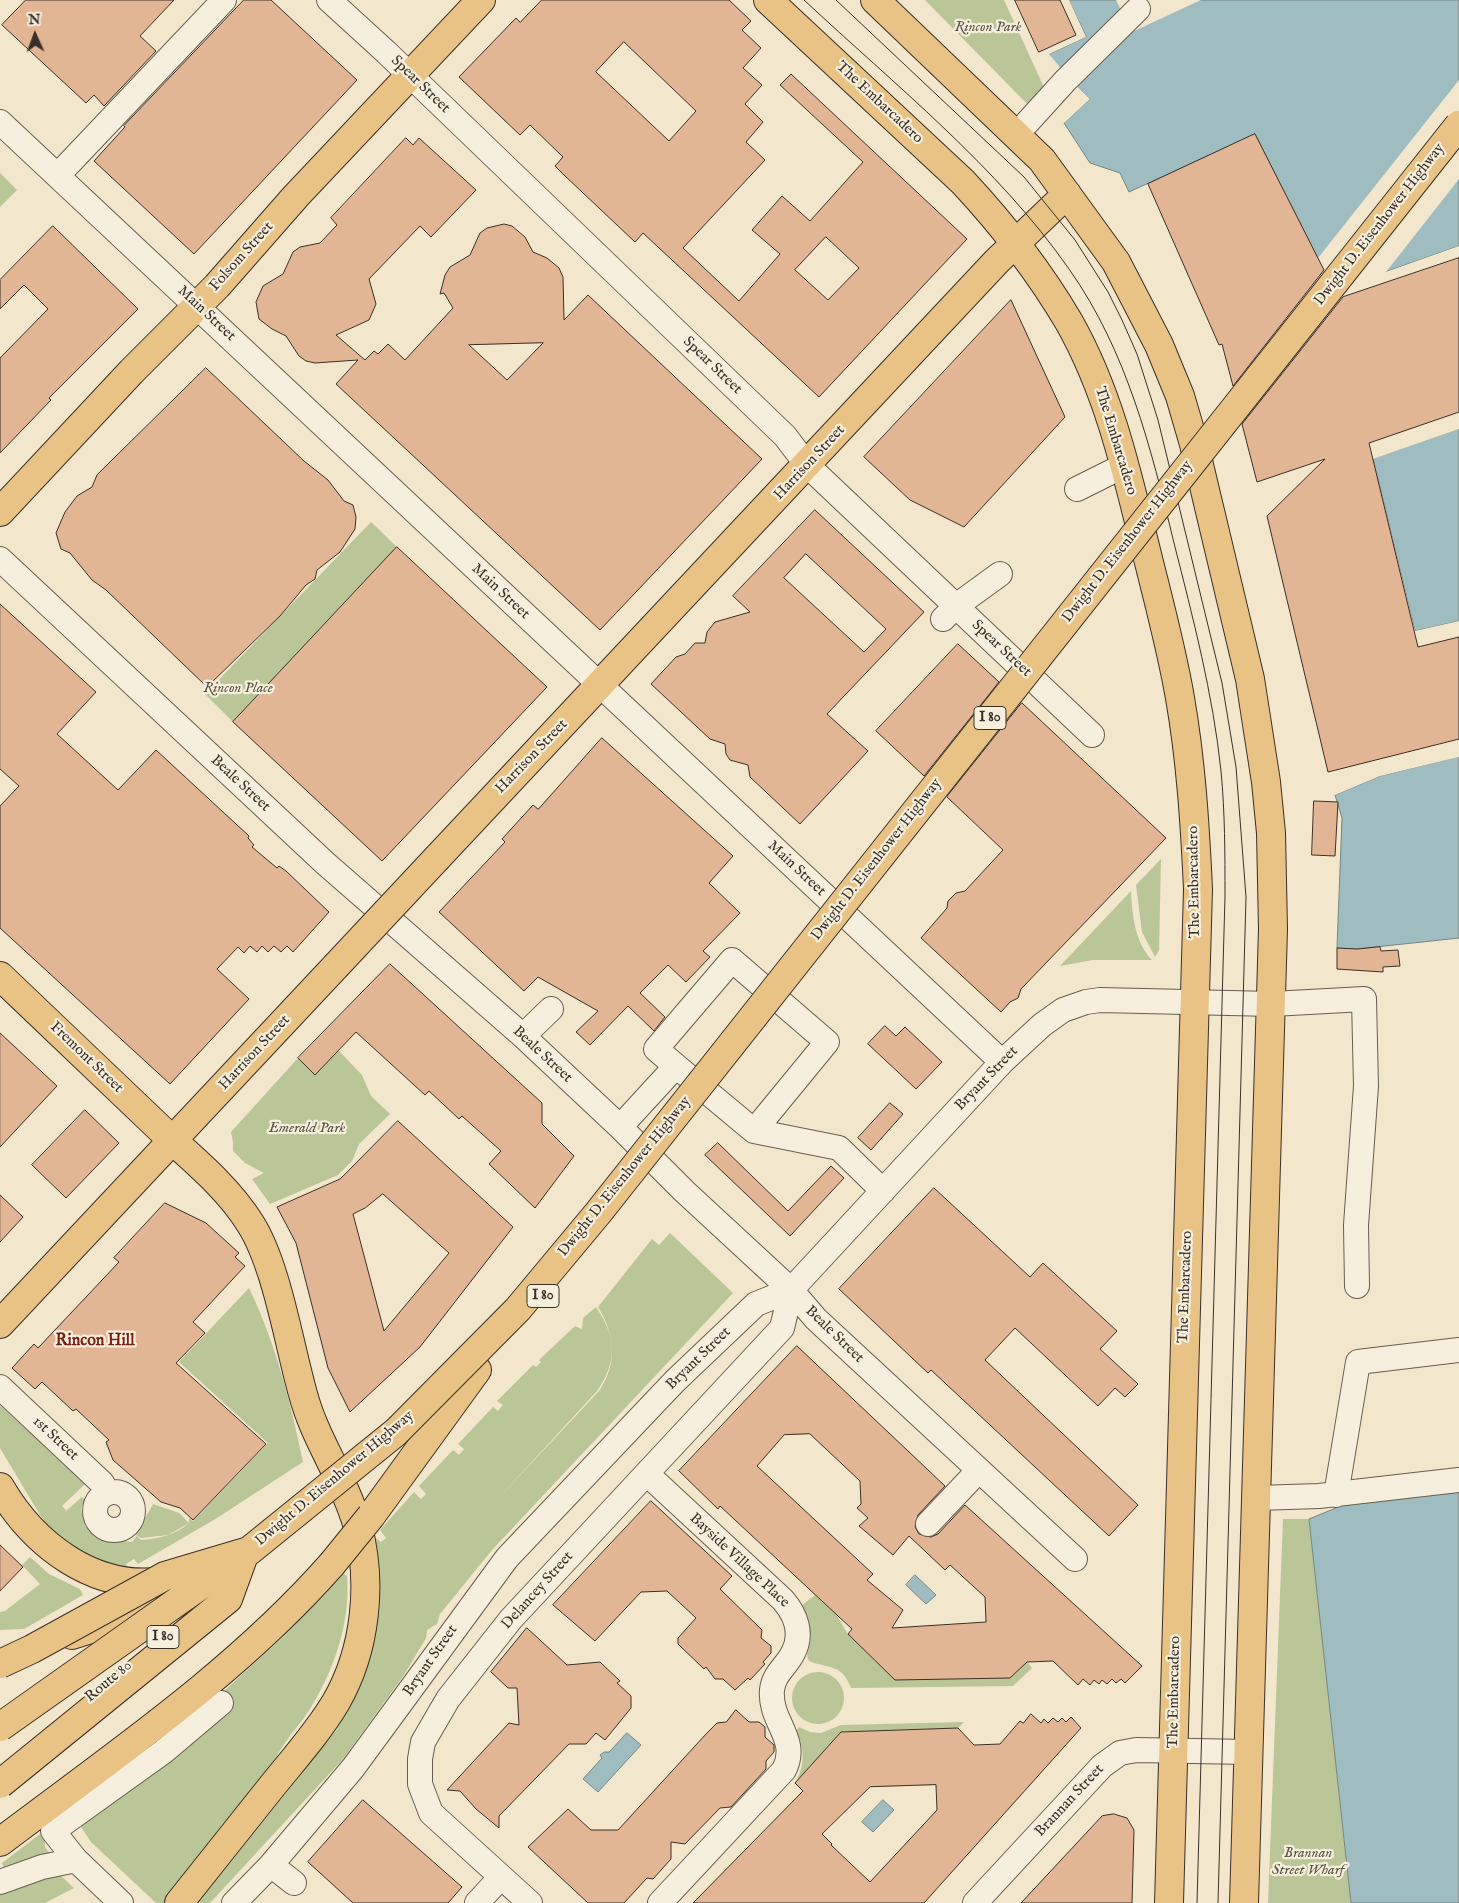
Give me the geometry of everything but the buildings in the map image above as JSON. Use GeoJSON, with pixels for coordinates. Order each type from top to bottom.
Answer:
{"type":"FeatureCollection","features":[{"type":"Feature","properties":{"kind":"main road","name":"Folsom Street"},"geometry":{"type":"LineString","coordinates":[[0,512],[138,365],[197,306],[481,0]]}},
{"type":"Feature","properties":{"kind":"main road","name":"The Embarcadero"},"geometry":{"type":"LineString","coordinates":[[768,0],[963,182],[1015,243],[1039,275],[1069,323],[1094,373],[1125,465],[1170,648],[1192,784],[1198,889],[1169,1903]]}},
{"type":"Feature","properties":{"kind":"main road"},"geometry":{"type":"LineString","coordinates":[[875,0],[1042,160],[1116,262],[1137,299],[1159,345],[1180,396],[1194,444],[1239,627],[1262,748],[1271,833],[1273,879],[1272,1004],[1244,1903]]}},
{"type":"Feature","properties":{"kind":"main road","name":"Dwight D. Eisenhower Highway"},"geometry":{"type":"LineString","coordinates":[[246,1553],[396,1432],[518,1309],[598,1213],[1459,125]]}},
{"type":"Feature","properties":{"kind":"main road","name":"Dwight D. Eisenhower Highway"},"geometry":{"type":"LineString","coordinates":[[310,1514],[371,1469],[426,1420],[477,1370],[527,1315],[606,1219],[1459,141]]}},
{"type":"Feature","properties":{"kind":"main road","name":"Harrison Street"},"geometry":{"type":"LineString","coordinates":[[0,1324],[1015,243],[1067,194]]}},
{"type":"Feature","properties":{"kind":"main road","name":"Fremont Street"},"geometry":{"type":"LineString","coordinates":[[0,976],[229,1194],[247,1218],[259,1239],[275,1288],[308,1413],[348,1499],[361,1543],[364,1604],[353,1665],[336,1702],[297,1755],[179,1903]]}},
{"type":"Feature","properties":{"kind":"main road"},"geometry":{"type":"LineString","coordinates":[[0,1842],[233,1663],[277,1624],[332,1564],[371,1516],[477,1370]]}},
{"type":"Feature","properties":{"kind":"main road"},"geometry":{"type":"LineString","coordinates":[[0,1487],[31,1528],[67,1559],[90,1572],[109,1578],[141,1582],[180,1577],[220,1563],[266,1540],[310,1514]]}},
{"type":"Feature","properties":{"kind":"main road"},"geometry":{"type":"LineString","coordinates":[[0,1653],[101,1626],[180,1594],[248,1556],[310,1514]]}},
{"type":"Feature","properties":{"kind":"main road","name":"Route 80"},"geometry":{"type":"LineString","coordinates":[[5,1766],[310,1514]]}},
{"type":"Feature","properties":{"kind":"main road"},"geometry":{"type":"LineString","coordinates":[[0,1664],[32,1649],[165,1576],[246,1553]]}},
{"type":"Feature","properties":{"kind":"main road"},"geometry":{"type":"LineString","coordinates":[[0,1784],[228,1599],[246,1553]]}},
{"type":"Feature","properties":{"kind":"main road","name":"Route 80"},"geometry":{"type":"LineString","coordinates":[[0,1727],[246,1553]]}},
{"type":"Feature","properties":{"kind":"street"},"geometry":{"type":"LineString","coordinates":[[58,175],[224,0]]}},
{"type":"Feature","properties":{"kind":"street","name":"Spear Street"},"geometry":{"type":"LineString","coordinates":[[328,0],[410,75],[785,436],[807,465],[949,613],[1092,735]]}},
{"type":"Feature","properties":{"kind":"street"},"geometry":{"type":"LineString","coordinates":[[1016,135],[1068,77],[1135,13]]}},
{"type":"Feature","properties":{"kind":"street","name":"Main Street"},"geometry":{"type":"LineString","coordinates":[[0,122],[1002,1062]]}},
{"type":"Feature","properties":{"kind":"street"},"geometry":{"type":"LineString","coordinates":[[1077,489],[1125,465]]}},
{"type":"Feature","properties":{"kind":"street","name":"Beale Street"},"geometry":{"type":"LineString","coordinates":[[0,559],[325,863],[522,1036],[620,1127],[684,1191],[790,1290],[816,1319],[1075,1559]]}},
{"type":"Feature","properties":{"kind":"street"},"geometry":{"type":"LineString","coordinates":[[949,613],[1000,574]]}},
{"type":"Feature","properties":{"kind":"street"},"geometry":{"type":"LineString","coordinates":[[754,1131],[827,1042],[732,960],[656,1049],[754,1131],[839,1148],[883,1190]]}},
{"type":"Feature","properties":{"kind":"street","name":"Bryant Street"},"geometry":{"type":"LineString","coordinates":[[234,1903],[271,1865],[353,1768],[507,1558],[675,1381],[756,1304],[790,1290],[1002,1062],[1042,1025],[1063,1010],[1086,1002],[1100,1000],[1272,1004],[1364,999],[1366,1086],[1356,1225],[1357,1286]]}},
{"type":"Feature","properties":{"kind":"street"},"geometry":{"type":"LineString","coordinates":[[522,1036],[551,1009]]}},
{"type":"Feature","properties":{"kind":"street"},"geometry":{"type":"LineString","coordinates":[[620,1127],[676,1066]]}},
{"type":"Feature","properties":{"kind":"street","name":"Delancey Street"},"geometry":{"type":"LineString","coordinates":[[530,1903],[431,1813],[424,1798],[420,1776],[422,1742],[448,1698],[510,1619],[782,1328],[790,1290]]}},
{"type":"Feature","properties":{"kind":"street"},"geometry":{"type":"LineString","coordinates":[[1336,1495],[1358,1362],[1459,1350]]}},
{"type":"Feature","properties":{"kind":"street","name":"1st Street"},"geometry":{"type":"LineString","coordinates":[[0,1387],[102,1484],[108,1493]]}},
{"type":"Feature","properties":{"kind":"street"},"geometry":{"type":"LineString","coordinates":[[928,1524],[979,1470]]}},
{"type":"Feature","properties":{"kind":"street","name":"Bayside Village Place"},"geometry":{"type":"LineString","coordinates":[[647,1474],[783,1600],[792,1610],[798,1626],[798,1636],[792,1654],[775,1675],[772,1689],[773,1710],[789,1744],[790,1759],[784,1770],[660,1903]]}},
{"type":"Feature","properties":{"kind":"street"},"geometry":{"type":"LineString","coordinates":[[1257,1498],[1336,1495],[1459,1480]]}},
{"type":"Feature","properties":{"kind":"street"},"geometry":{"type":"LineString","coordinates":[[122,1903],[76,1860],[54,1831],[163,1752],[221,1703]]}},
{"type":"Feature","properties":{"kind":"street","name":"Brannan Street"},"geometry":{"type":"LineString","coordinates":[[975,1903],[1110,1759],[1131,1750],[1250,1752]]}},
{"type":"Feature","properties":{"kind":"street"},"geometry":{"type":"LineString","coordinates":[[0,1882],[42,1867],[76,1860]]}},
{"type":"Feature","properties":{"kind":"street"},"geometry":{"type":"LineString","coordinates":[[271,1865],[294,1883]]}},
{"type":"Feature","properties":{"kind":"street"},"geometry":{"type":"LineString","coordinates":[[477,1903],[501,1877]]}},
{"type":"Feature","properties":{"kind":"green space","name":"Rincon Park"},"geometry":{"type":"Polygon","coordinates":[[[925,0],[1004,0],[1053,107],[1040,117],[925,0]]]}},
{"type":"Feature","properties":{"kind":"green space"},"geometry":{"type":"Polygon","coordinates":[[[0,173],[17,190],[0,207],[0,173]]]}},
{"type":"Feature","properties":{"kind":"green space","name":"Rincon Place"},"geometry":{"type":"Polygon","coordinates":[[[371,522],[397,547],[233,722],[205,694],[371,522]]]}},
{"type":"Feature","properties":{"kind":"green space"},"geometry":{"type":"Polygon","coordinates":[[[1161,859],[1159,950],[1155,957],[1142,932],[1136,885],[1161,859]]]}},
{"type":"Feature","properties":{"kind":"green space"},"geometry":{"type":"Polygon","coordinates":[[[1131,891],[1132,909],[1138,937],[1152,960],[1093,960],[1060,966],[1131,891]]]}},
{"type":"Feature","properties":{"kind":"green space","name":"Emerald Park"},"geometry":{"type":"Polygon","coordinates":[[[338,1050],[362,1075],[371,1096],[390,1114],[359,1144],[352,1161],[338,1175],[270,1204],[252,1179],[264,1173],[245,1163],[233,1151],[231,1132],[298,1058],[315,1074],[338,1050]]]}},
{"type":"Feature","properties":{"kind":"green space"},"geometry":{"type":"Polygon","coordinates":[[[670,1233],[733,1293],[492,1550],[440,1614],[437,1624],[427,1630],[426,1638],[404,1675],[343,1759],[210,1903],[198,1903],[337,1729],[350,1706],[368,1660],[374,1636],[378,1588],[373,1536],[381,1542],[386,1538],[380,1530],[414,1492],[421,1499],[426,1494],[419,1486],[453,1450],[459,1455],[464,1449],[458,1444],[493,1407],[498,1411],[503,1405],[497,1401],[533,1365],[536,1367],[541,1362],[539,1360],[575,1326],[582,1329],[583,1318],[596,1307],[608,1328],[598,1307],[652,1239],[659,1245],[670,1233]],[[612,1349],[609,1369],[597,1391],[495,1502],[599,1391],[605,1380],[609,1370],[612,1360],[612,1349]]]}},
{"type":"Feature","properties":{"kind":"green space"},"geometry":{"type":"Polygon","coordinates":[[[249,1288],[275,1352],[303,1462],[217,1518],[138,1564],[134,1559],[126,1564],[128,1567],[118,1568],[85,1554],[58,1539],[40,1515],[0,1448],[0,1405],[86,1483],[62,1506],[66,1510],[65,1512],[82,1497],[85,1500],[81,1511],[88,1522],[84,1525],[95,1533],[107,1538],[132,1542],[137,1536],[141,1540],[167,1536],[189,1523],[189,1518],[193,1521],[268,1443],[179,1362],[249,1288]]]}},
{"type":"Feature","properties":{"kind":"green space"},"geometry":{"type":"Polygon","coordinates":[[[153,1504],[179,1513],[189,1523],[168,1535],[141,1538],[136,1535],[153,1504]]]}},
{"type":"Feature","properties":{"kind":"green space","name":"Brannan Street Wharf"},"geometry":{"type":"Polygon","coordinates":[[[1283,1519],[1309,1519],[1351,1903],[1268,1903],[1283,1519]]]}},
{"type":"Feature","properties":{"kind":"green space"},"geometry":{"type":"Polygon","coordinates":[[[30,1557],[49,1574],[80,1589],[83,1595],[24,1629],[0,1630],[0,1612],[5,1611],[40,1584],[22,1565],[30,1557]]]}},
{"type":"Feature","properties":{"kind":"green space"},"geometry":{"type":"Polygon","coordinates":[[[342,1572],[347,1576],[346,1612],[343,1629],[332,1664],[317,1697],[282,1747],[264,1779],[229,1826],[165,1903],[156,1903],[91,1842],[79,1824],[283,1637],[342,1572]]]}},
{"type":"Feature","properties":{"kind":"green space"},"geometry":{"type":"Polygon","coordinates":[[[815,1595],[836,1614],[848,1634],[895,1680],[1027,1662],[1032,1668],[1013,1686],[851,1688],[843,1674],[839,1671],[809,1661],[807,1654],[810,1632],[801,1606],[815,1595]]]}},
{"type":"Feature","properties":{"kind":"green space"},"geometry":{"type":"Polygon","coordinates":[[[818,1672],[832,1676],[840,1684],[844,1698],[840,1712],[832,1720],[818,1724],[804,1720],[796,1712],[792,1698],[796,1684],[804,1676],[818,1672]]]}},
{"type":"Feature","properties":{"kind":"green space"},"geometry":{"type":"Polygon","coordinates":[[[964,1722],[958,1728],[841,1732],[795,1783],[801,1771],[803,1757],[796,1731],[799,1727],[810,1732],[821,1733],[841,1725],[964,1722]]]}},
{"type":"Feature","properties":{"kind":"green space"},"geometry":{"type":"Polygon","coordinates":[[[44,1831],[45,1847],[49,1853],[4,1869],[2,1863],[44,1831]]]}},
{"type":"Feature","properties":{"kind":"green space"},"geometry":{"type":"Polygon","coordinates":[[[60,1875],[74,1888],[45,1903],[0,1903],[0,1893],[35,1879],[60,1875]]]}},
{"type":"Feature","properties":{"kind":"water"},"geometry":{"type":"Polygon","coordinates":[[[1069,0],[1459,0],[1459,246],[1334,290],[1255,134],[1129,192],[1120,173],[1090,163],[1064,123],[1090,99],[1053,62],[1049,54],[1086,37],[1069,0]]]}},
{"type":"Feature","properties":{"kind":"water"},"geometry":{"type":"Polygon","coordinates":[[[1459,429],[1459,621],[1415,631],[1373,459],[1459,429]]]}},
{"type":"Feature","properties":{"kind":"water"},"geometry":{"type":"Polygon","coordinates":[[[1459,757],[1459,938],[1357,949],[1337,948],[1342,818],[1335,795],[1380,776],[1459,757]]]}},
{"type":"Feature","properties":{"kind":"water"},"geometry":{"type":"Polygon","coordinates":[[[1459,1487],[1459,1903],[1351,1903],[1309,1519],[1353,1501],[1459,1487]]]}},
{"type":"Feature","properties":{"kind":"water"},"geometry":{"type":"Polygon","coordinates":[[[915,1575],[936,1595],[926,1604],[906,1585],[915,1575]]]}},
{"type":"Feature","properties":{"kind":"water"},"geometry":{"type":"Polygon","coordinates":[[[627,1733],[641,1745],[598,1792],[583,1779],[602,1758],[600,1755],[604,1752],[609,1752],[627,1733]]]}},
{"type":"Feature","properties":{"kind":"water"},"geometry":{"type":"Polygon","coordinates":[[[883,1800],[894,1810],[873,1832],[862,1822],[883,1800]]]}},
{"type":"Feature","properties":{"kind":"pier"},"geometry":{"type":"Polygon","coordinates":[[[1067,0],[1069,0],[1086,37],[1049,54],[1063,71],[1123,14],[1116,0],[1201,0],[1132,32],[1130,29],[1074,83],[1090,99],[1064,123],[1063,121],[1086,99],[1051,63],[1046,54],[1083,36],[1067,0]]]}},
{"type":"Feature","properties":{"kind":"pier"},"geometry":{"type":"Polygon","coordinates":[[[1459,80],[1459,179],[1386,272],[1459,246],[1459,249],[1335,293],[1254,137],[1149,186],[1148,184],[1255,134],[1318,258],[1459,80]]]}},
{"type":"Feature","properties":{"kind":"pier"},"geometry":{"type":"Polygon","coordinates":[[[1459,426],[1459,429],[1373,459],[1415,631],[1459,621],[1459,623],[1414,633],[1372,456],[1459,426]]]}},
{"type":"Feature","properties":{"kind":"pier"},"geometry":{"type":"Polygon","coordinates":[[[1459,754],[1459,757],[1380,776],[1335,795],[1335,793],[1379,774],[1459,754]]]}},
{"type":"Feature","properties":{"kind":"tram line"},"geometry":{"type":"LineString","coordinates":[[804,0],[978,161],[1041,232],[1069,269],[1089,300],[1107,333],[1122,367],[1146,436],[1208,685],[1221,771],[1225,896],[1197,1903]]}},
{"type":"Feature","properties":{"kind":"tram line"},"geometry":{"type":"LineString","coordinates":[[836,0],[1024,177],[1075,240],[1108,292],[1137,354],[1158,420],[1222,683],[1236,767],[1246,897],[1218,1903]]}},
{"type":"Feature","properties":{"kind":"district","name":"Rincon Hill"},"geometry":{"type":"Point","coordinates":[95,1342]}}]}
